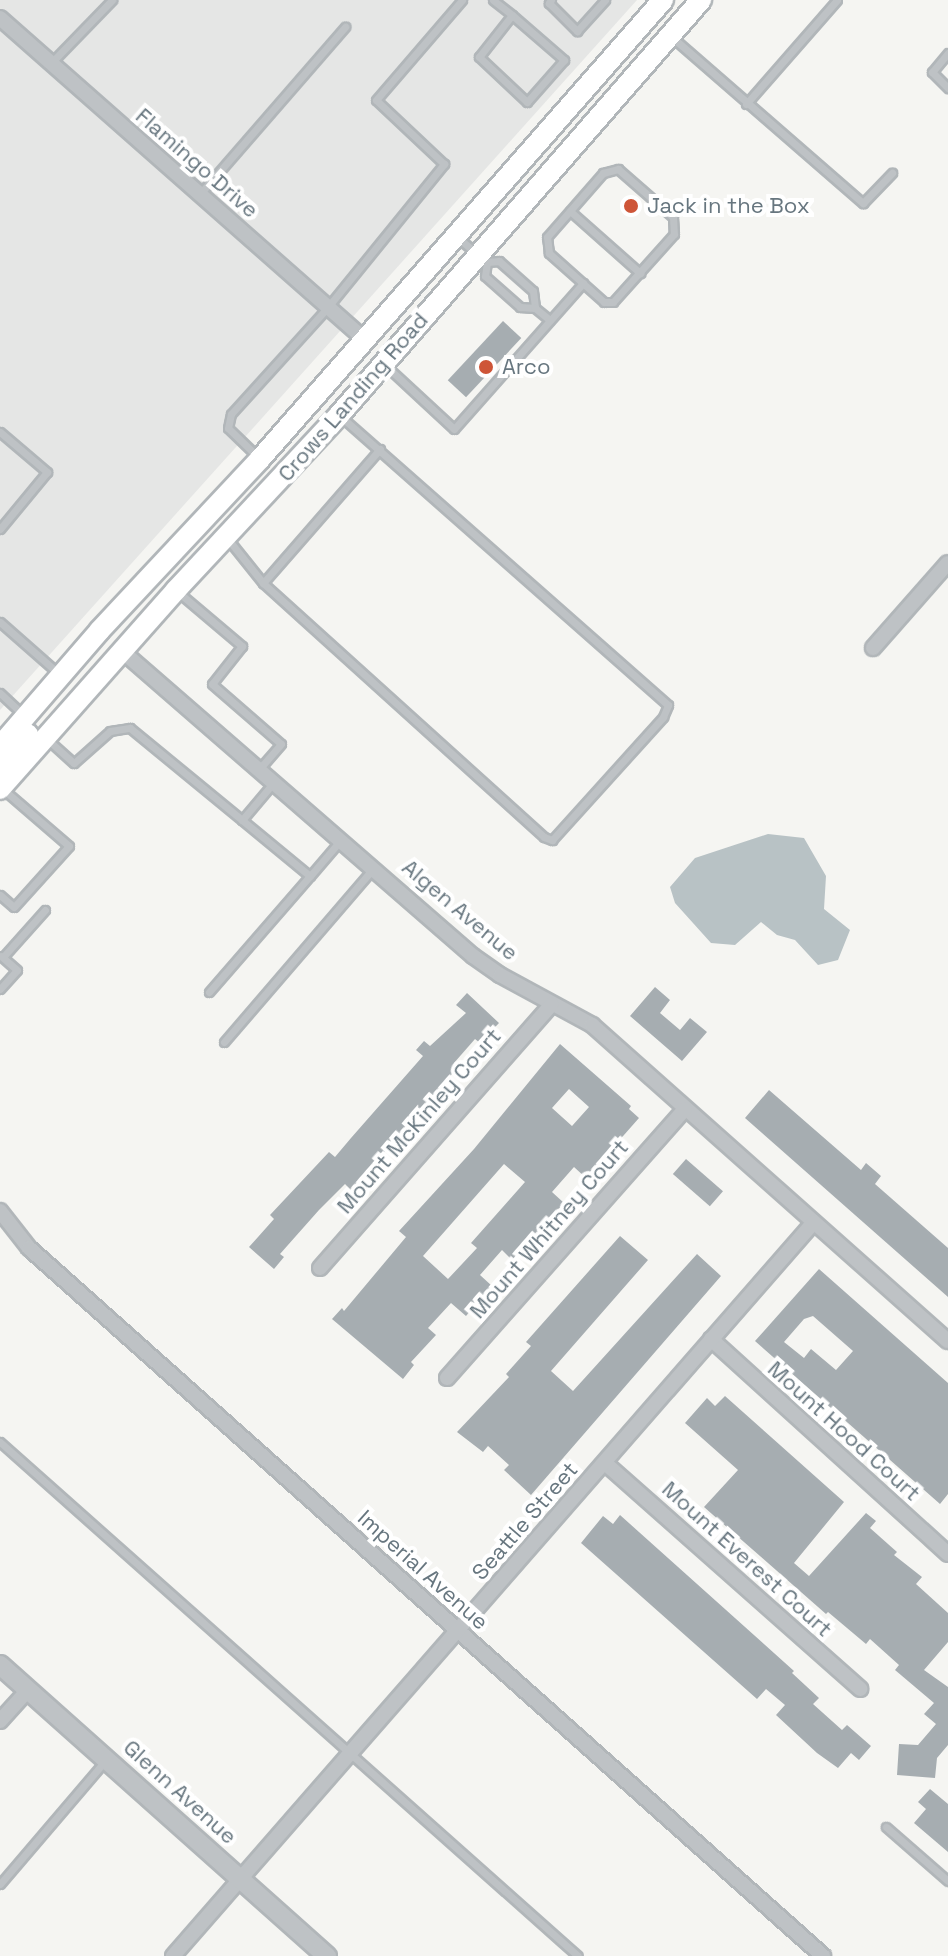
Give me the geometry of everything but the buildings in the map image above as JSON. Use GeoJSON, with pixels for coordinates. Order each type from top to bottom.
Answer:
{"type":"FeatureCollection","features":[{"type":"Feature","properties":{"kind":"main road","name":"Crows Landing Road"},"geometry":{"type":"LineString","coordinates":[[0,746],[61,675],[260,459],[663,0]]}},
{"type":"Feature","properties":{"kind":"main road","name":"Crows Landing Road"},"geometry":{"type":"LineString","coordinates":[[1,782],[46,738],[176,590],[482,258],[701,0]]}},
{"type":"Feature","properties":{"kind":"main road"},"geometry":{"type":"LineString","coordinates":[[339,415],[334,405],[337,395],[349,377],[361,344]]}},
{"type":"Feature","properties":{"kind":"main road"},"geometry":{"type":"LineString","coordinates":[[122,651],[118,642],[123,626],[166,573],[168,558]]}},
{"type":"Feature","properties":{"kind":"main road"},"geometry":{"type":"LineString","coordinates":[[1,782],[56,699],[61,675]]}},
{"type":"Feature","properties":{"kind":"street","name":"Flamingo Drive"},"geometry":{"type":"LineString","coordinates":[[0,18],[327,308],[361,344]]}},
{"type":"Feature","properties":{"kind":"street"},"geometry":{"type":"LineString","coordinates":[[873,648],[948,563]]}},
{"type":"Feature","properties":{"kind":"street","name":"Algen Avenue"},"geometry":{"type":"LineString","coordinates":[[122,651],[473,956],[592,1025],[948,1341]]}},
{"type":"Feature","properties":{"kind":"street","name":"Mount McKinley Court"},"geometry":{"type":"LineString","coordinates":[[320,1268],[552,1004]]}},
{"type":"Feature","properties":{"kind":"street","name":"Mount Whitney Court"},"geometry":{"type":"LineString","coordinates":[[447,1378],[685,1109]]}},
{"type":"Feature","properties":{"kind":"street","name":"Imperial Avenue"},"geometry":{"type":"LineString","coordinates":[[0,1211],[29,1248],[823,1956]]}},
{"type":"Feature","properties":{"kind":"street","name":"Seattle Street"},"geometry":{"type":"LineString","coordinates":[[173,1956],[814,1222]]}},
{"type":"Feature","properties":{"kind":"street","name":"Mount Hood Court"},"geometry":{"type":"LineString","coordinates":[[711,1339],[948,1554]]}},
{"type":"Feature","properties":{"kind":"street","name":"Mount Everest Court"},"geometry":{"type":"LineString","coordinates":[[605,1463],[860,1689]]}},
{"type":"Feature","properties":{"kind":"street","name":"Glenn Avenue"},"geometry":{"type":"LineString","coordinates":[[0,1665],[327,1956]]}},
{"type":"Feature","properties":{"kind":"street"},"geometry":{"type":"LineString","coordinates":[[0,1721],[28,1690]]}},
{"type":"Feature","properties":{"kind":"lane"},"geometry":{"type":"LineString","coordinates":[[51,63],[112,0]]}},
{"type":"Feature","properties":{"kind":"lane"},"geometry":{"type":"LineString","coordinates":[[493,0],[512,15],[564,60],[527,102],[479,57],[512,15]]}},
{"type":"Feature","properties":{"kind":"lane"},"geometry":{"type":"LineString","coordinates":[[551,0],[549,3],[577,31],[605,0]]}},
{"type":"Feature","properties":{"kind":"lane"},"geometry":{"type":"LineString","coordinates":[[746,104],[837,0]]}},
{"type":"Feature","properties":{"kind":"lane"},"geometry":{"type":"LineString","coordinates":[[260,459],[228,428],[231,414],[327,308],[444,164],[376,100],[457,2]]}},
{"type":"Feature","properties":{"kind":"lane"},"geometry":{"type":"LineString","coordinates":[[199,195],[345,27]]}},
{"type":"Feature","properties":{"kind":"lane"},"geometry":{"type":"LineString","coordinates":[[670,35],[863,203],[892,173]]}},
{"type":"Feature","properties":{"kind":"lane"},"geometry":{"type":"LineString","coordinates":[[948,53],[932,72],[948,88]]}},
{"type":"Feature","properties":{"kind":"lane"},"geometry":{"type":"LineString","coordinates":[[618,169],[673,217],[674,234],[640,273],[613,302],[604,302],[549,253],[547,237],[603,173],[618,169]]}},
{"type":"Feature","properties":{"kind":"lane"},"geometry":{"type":"LineString","coordinates":[[570,211],[640,273]]}},
{"type":"Feature","properties":{"kind":"lane"},"geometry":{"type":"LineString","coordinates":[[456,236],[482,258],[499,261],[533,291],[535,308]]}},
{"type":"Feature","properties":{"kind":"lane"},"geometry":{"type":"LineString","coordinates":[[482,258],[485,276],[520,307],[535,308],[550,320]]}},
{"type":"Feature","properties":{"kind":"lane"},"geometry":{"type":"LineString","coordinates":[[383,364],[454,429],[583,283]]}},
{"type":"Feature","properties":{"kind":"lane"},"geometry":{"type":"LineString","coordinates":[[227,538],[263,583],[544,837],[552,840],[663,717],[668,705],[339,415]]}},
{"type":"Feature","properties":{"kind":"lane"},"geometry":{"type":"LineString","coordinates":[[0,432],[47,472],[0,529]]}},
{"type":"Feature","properties":{"kind":"lane"},"geometry":{"type":"LineString","coordinates":[[263,583],[380,449]]}},
{"type":"Feature","properties":{"kind":"lane"},"geometry":{"type":"LineString","coordinates":[[176,590],[242,646],[212,684],[281,744],[260,768]]}},
{"type":"Feature","properties":{"kind":"lane"},"geometry":{"type":"LineString","coordinates":[[0,622],[61,675]]}},
{"type":"Feature","properties":{"kind":"lane"},"geometry":{"type":"LineString","coordinates":[[0,693],[26,716]]}},
{"type":"Feature","properties":{"kind":"lane"},"geometry":{"type":"LineString","coordinates":[[46,738],[74,763],[110,731],[130,728],[310,876]]}},
{"type":"Feature","properties":{"kind":"lane"},"geometry":{"type":"LineString","coordinates":[[242,820],[275,781]]}},
{"type":"Feature","properties":{"kind":"lane"},"geometry":{"type":"LineString","coordinates":[[0,895],[14,907],[69,846],[1,782]]}},
{"type":"Feature","properties":{"kind":"lane"},"geometry":{"type":"LineString","coordinates":[[209,992],[342,839]]}},
{"type":"Feature","properties":{"kind":"lane"},"geometry":{"type":"LineString","coordinates":[[224,1042],[374,867]]}},
{"type":"Feature","properties":{"kind":"lane"},"geometry":{"type":"LineString","coordinates":[[0,989],[17,970],[2,956],[45,910]]}},
{"type":"Feature","properties":{"kind":"lane"},"geometry":{"type":"LineString","coordinates":[[0,1442],[578,1956]]}},
{"type":"Feature","properties":{"kind":"lane"},"geometry":{"type":"LineString","coordinates":[[0,1884],[107,1760]]}},
{"type":"Feature","properties":{"kind":"lane"},"geometry":{"type":"LineString","coordinates":[[886,1827],[948,1881]]}},
{"type":"Feature","properties":{"kind":"shaded area"},"geometry":{"type":"Polygon","coordinates":[[[0,0],[637,0],[0,710],[0,0]]]}},
{"type":"Feature","properties":{"kind":"shaded area"},"geometry":{"type":"Polygon","coordinates":[[[768,834],[804,838],[826,876],[824,909],[850,930],[838,960],[818,965],[795,940],[777,935],[761,922],[735,945],[711,943],[675,903],[670,887],[695,858],[768,834]]]}},
{"type":"Feature","properties":{"kind":"place","name":"Jack in the Box"},"geometry":{"type":"Point","coordinates":[631,206]}},
{"type":"Feature","properties":{"kind":"place","name":"Arco"},"geometry":{"type":"Point","coordinates":[486,367]}}]}
